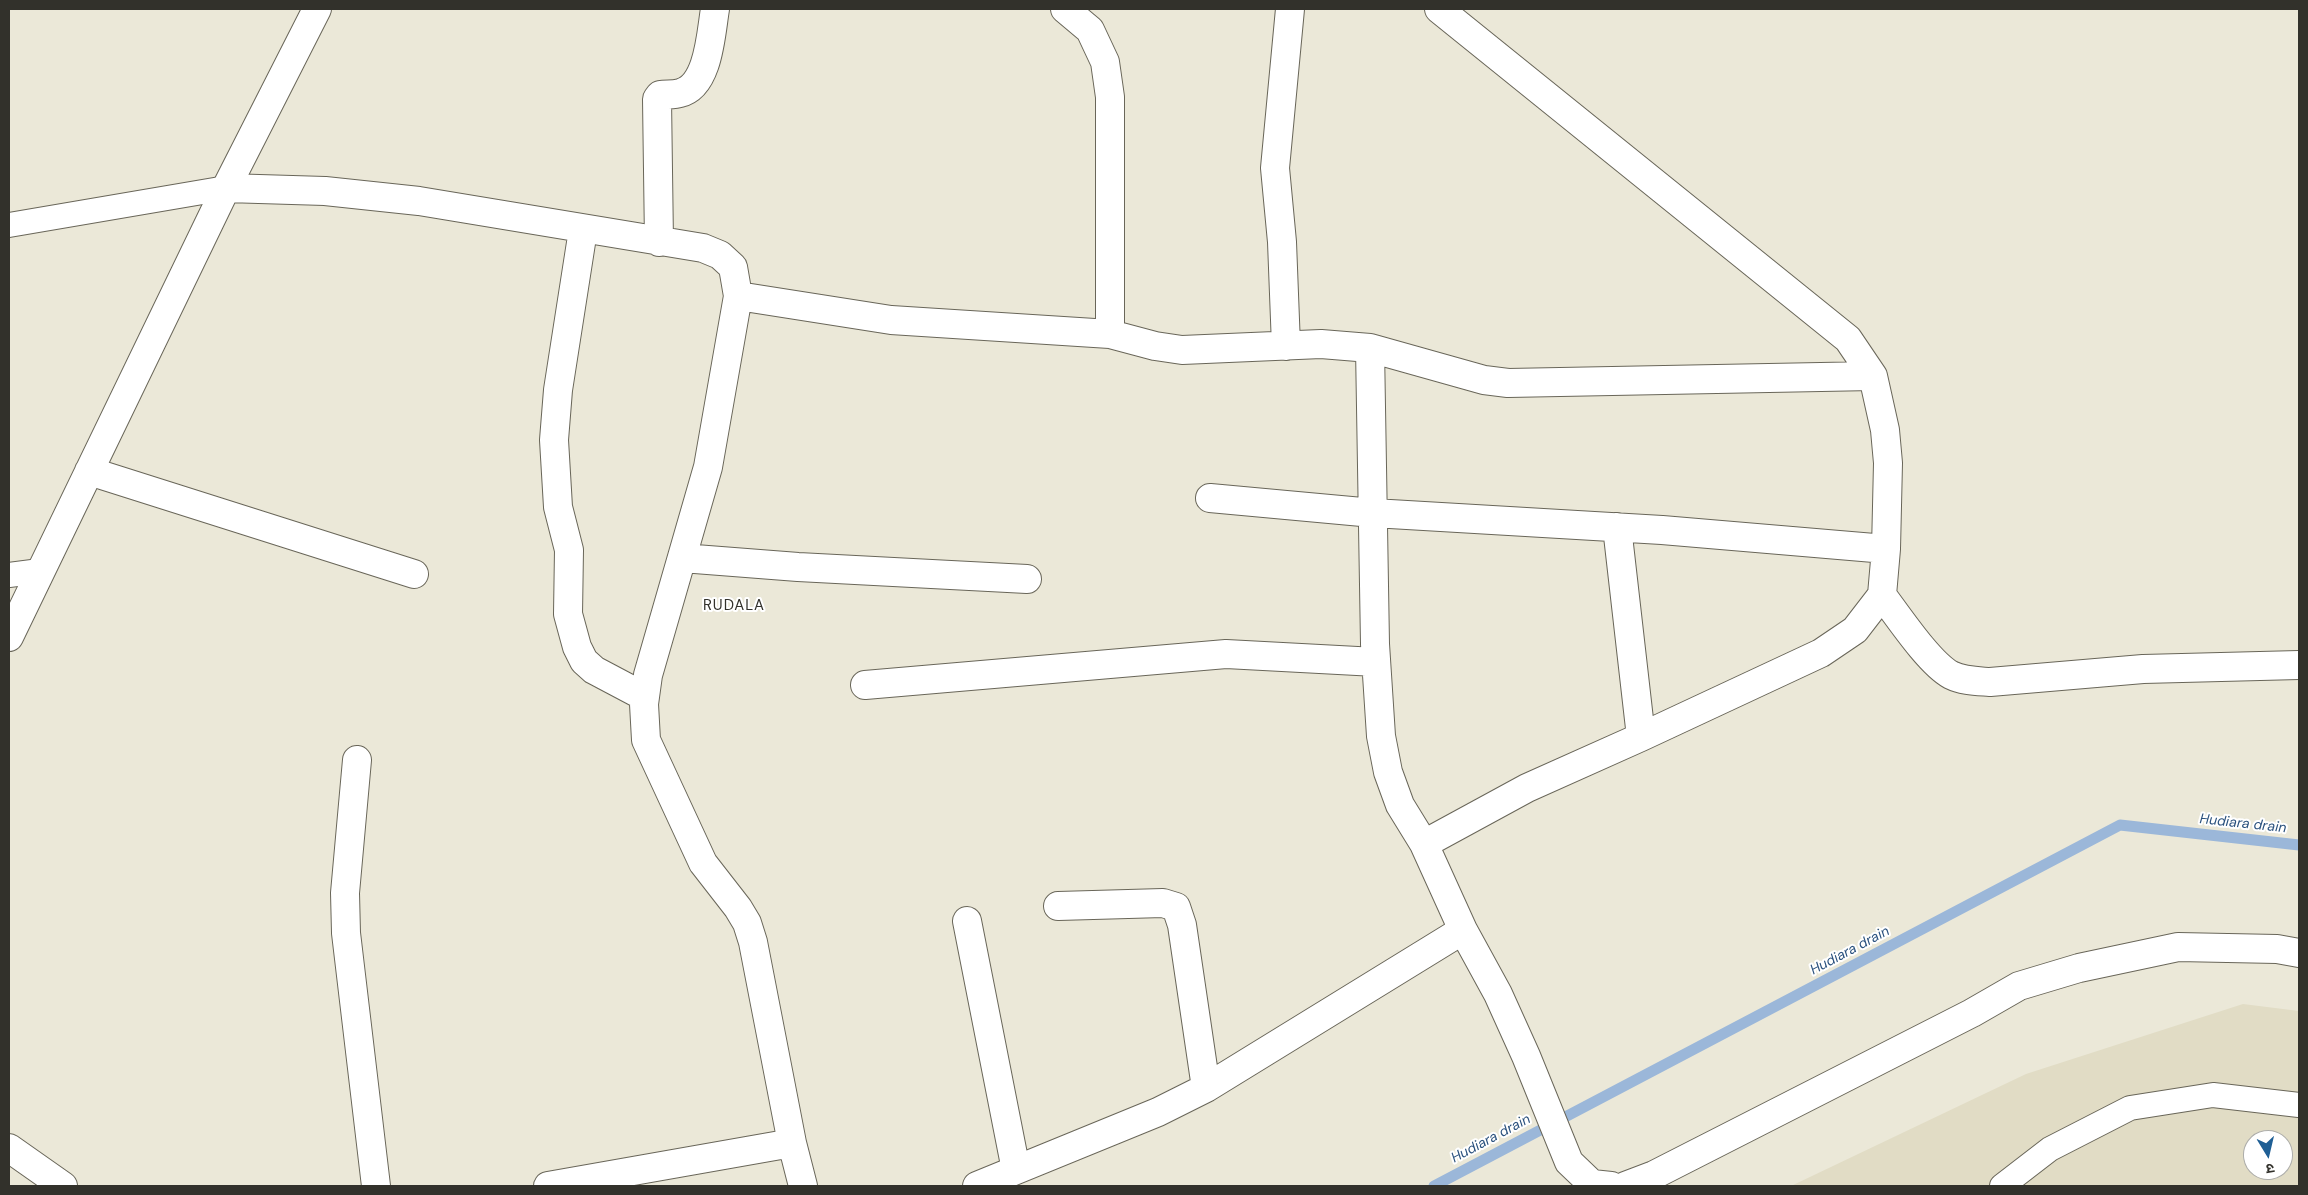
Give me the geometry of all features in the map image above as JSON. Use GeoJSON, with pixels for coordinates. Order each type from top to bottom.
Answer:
{"type":"FeatureCollection","features":[{"type":"Feature","properties":{"kind":"street"},"geometry":{"type":"LineString","coordinates":[[9,637],[226,188],[317,9]]}},
{"type":"Feature","properties":{"kind":"street"},"geometry":{"type":"LineString","coordinates":[[659,242],[657,99],[660,95],[680,93],[689,89],[698,78],[706,62],[714,9]]}},
{"type":"Feature","properties":{"kind":"street"},"geometry":{"type":"LineString","coordinates":[[1065,9],[1090,30],[1105,62],[1110,97],[1110,334]]}},
{"type":"Feature","properties":{"kind":"street"},"geometry":{"type":"LineString","coordinates":[[1286,346],[1282,242],[1275,168],[1290,9]]}},
{"type":"Feature","properties":{"kind":"street"},"geometry":{"type":"LineString","coordinates":[[1424,844],[1527,788],[1820,653],[1856,630],[1882,595],[1886,548],[1888,463],[1885,430],[1873,376],[1848,339],[1438,9]]}},
{"type":"Feature","properties":{"kind":"street"},"geometry":{"type":"LineString","coordinates":[[226,188],[325,191],[419,201],[583,230],[703,248],[720,255],[733,267],[738,296],[708,467],[648,675],[645,697],[646,740],[658,771],[703,863],[738,908],[747,923],[753,942],[792,1143],[803,1186]]}},
{"type":"Feature","properties":{"kind":"street"},"geometry":{"type":"LineString","coordinates":[[583,230],[558,390],[554,440],[558,507],[568,550],[568,614],[577,647],[584,661],[594,670],[645,697]]}},
{"type":"Feature","properties":{"kind":"street"},"geometry":{"type":"LineString","coordinates":[[738,296],[891,320],[1110,334],[1155,346],[1182,350],[1321,344],[1370,348],[1484,380],[1508,383],[1873,376]]}},
{"type":"Feature","properties":{"kind":"street"},"geometry":{"type":"LineString","coordinates":[[1370,348],[1376,662],[1381,736],[1388,772],[1400,805],[1424,844],[1463,930],[1498,994],[1526,1056],[1569,1162],[1592,1184],[1611,1186]]}},
{"type":"Feature","properties":{"kind":"street"},"geometry":{"type":"LineString","coordinates":[[89,471],[414,574]]}},
{"type":"Feature","properties":{"kind":"street"},"geometry":{"type":"LineString","coordinates":[[1210,498],[1373,513],[1617,527],[1886,548]]}},
{"type":"Feature","properties":{"kind":"street"},"geometry":{"type":"LineString","coordinates":[[1617,527],[1641,737]]}},
{"type":"Feature","properties":{"kind":"street"},"geometry":{"type":"LineString","coordinates":[[682,558],[798,567],[1027,579]]}},
{"type":"Feature","properties":{"kind":"street"},"geometry":{"type":"LineString","coordinates":[[1882,595],[1932,658],[1951,675],[1969,681],[1990,682],[2143,669],[2299,665]]}},
{"type":"Feature","properties":{"kind":"street"},"geometry":{"type":"LineString","coordinates":[[865,685],[1226,654],[1376,662]]}},
{"type":"Feature","properties":{"kind":"street"},"geometry":{"type":"LineString","coordinates":[[358,760],[345,893],[346,934],[376,1186]]}},
{"type":"Feature","properties":{"kind":"street"},"geometry":{"type":"LineString","coordinates":[[1058,906],[1163,902],[1176,908],[1182,925],[1206,1088]]}},
{"type":"Feature","properties":{"kind":"street"},"geometry":{"type":"LineString","coordinates":[[967,921],[1016,1170]]}},
{"type":"Feature","properties":{"kind":"street"},"geometry":{"type":"LineString","coordinates":[[977,1186],[1158,1112],[1206,1088],[1463,930]]}},
{"type":"Feature","properties":{"kind":"street"},"geometry":{"type":"LineString","coordinates":[[1625,1186],[1672,1166],[1972,1013],[2019,986],[2079,968],[2178,947],[2277,949],[2299,953]]}},
{"type":"Feature","properties":{"kind":"street"},"geometry":{"type":"LineString","coordinates":[[548,1186],[792,1143]]}},
{"type":"Feature","properties":{"kind":"street"},"geometry":{"type":"LineString","coordinates":[[9,1148],[63,1186]]}},
{"type":"Feature","properties":{"kind":"lane"},"geometry":{"type":"LineString","coordinates":[[9,225],[226,188]]}},
{"type":"Feature","properties":{"kind":"lane"},"geometry":{"type":"LineString","coordinates":[[9,575],[40,571]]}},
{"type":"Feature","properties":{"kind":"lane"},"geometry":{"type":"LineString","coordinates":[[2002,1186],[2050,1149],[2130,1108],[2213,1095],[2299,1105]]}},
{"type":"Feature","properties":{"kind":"shaded area"},"geometry":{"type":"Polygon","coordinates":[[[2243,1004],[2299,1011],[2299,1186],[1791,1186],[2026,1074],[2243,1004]]]}},
{"type":"Feature","properties":{"kind":"waterway","name":"Hudiara drain"},"geometry":{"type":"LineString","coordinates":[[1434,1186],[2120,825],[2299,845]]}},
{"type":"Feature","properties":{"kind":"district","name":"RUDALA"},"geometry":{"type":"Point","coordinates":[734,606]}}]}
